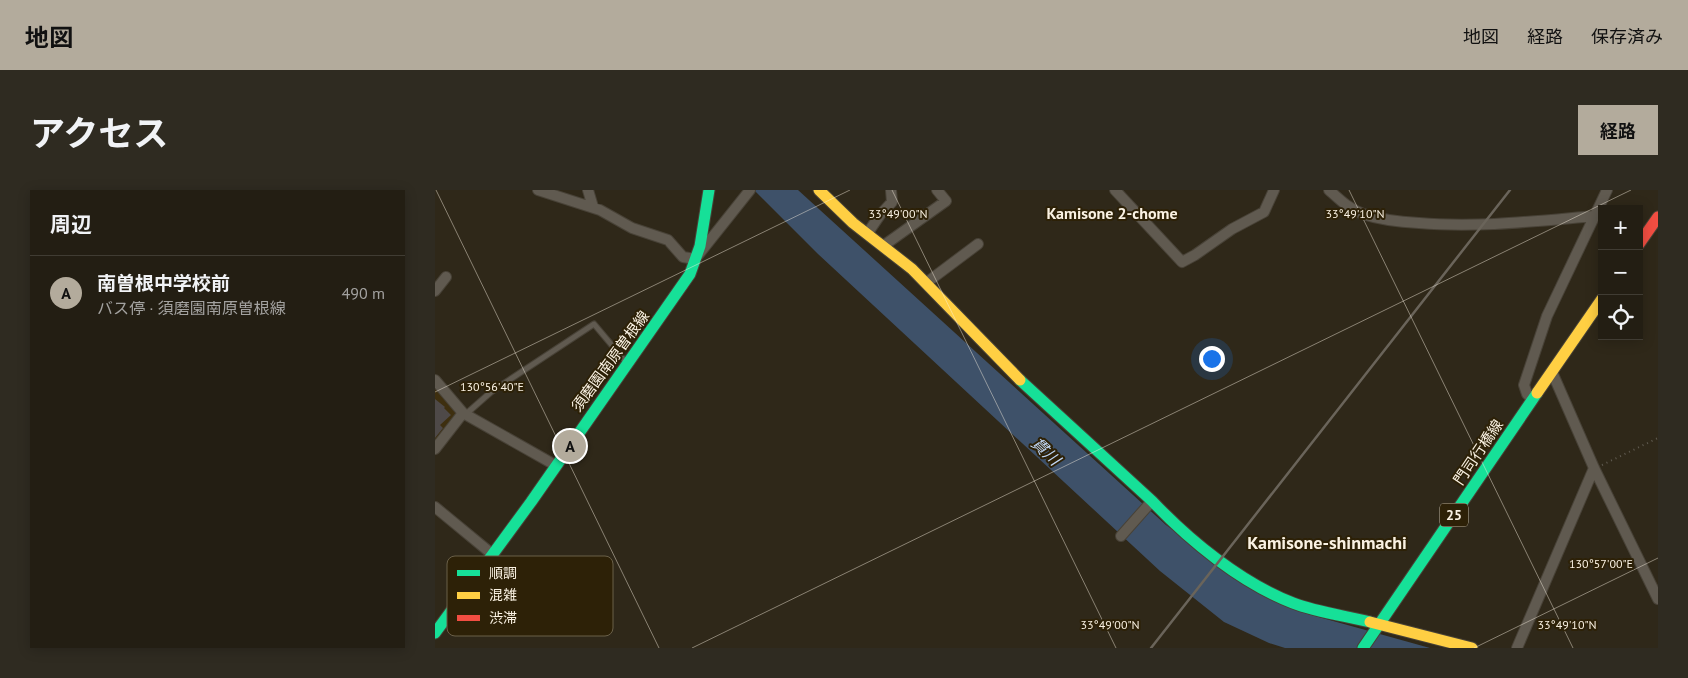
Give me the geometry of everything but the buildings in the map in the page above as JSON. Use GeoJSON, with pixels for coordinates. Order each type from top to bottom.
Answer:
{"type":"FeatureCollection","features":[{"type":"Feature","properties":{"kind":"main road","name":"須磨園南原曽根線"},"geometry":{"type":"LineString","coordinates":[[492,554],[531,502],[555,464],[690,274],[700,246],[709,190]]}},
{"type":"Feature","properties":{"kind":"main road"},"geometry":{"type":"LineString","coordinates":[[819,190],[867,234],[912,269],[1019,379],[1151,503],[1239,576],[1293,603],[1378,627],[1471,648]]}},
{"type":"Feature","properties":{"kind":"main road"},"geometry":{"type":"LineString","coordinates":[[1643,238],[1658,217]]}},
{"type":"Feature","properties":{"kind":"main road","name":"門司行橋線"},"geometry":{"type":"LineString","coordinates":[[1363,648],[1598,305]]}},
{"type":"Feature","properties":{"kind":"main road","name":"須磨園南原曽根線"},"geometry":{"type":"LineString","coordinates":[[435,633],[447,616]]}},
{"type":"Feature","properties":{"kind":"street"},"geometry":{"type":"LineString","coordinates":[[537,190],[600,210],[632,228],[668,240],[683,257],[695,259],[750,190]]}},
{"type":"Feature","properties":{"kind":"street"},"geometry":{"type":"LineString","coordinates":[[588,190],[593,208]]}},
{"type":"Feature","properties":{"kind":"street"},"geometry":{"type":"LineString","coordinates":[[867,234],[891,202],[891,190]]}},
{"type":"Feature","properties":{"kind":"street"},"geometry":{"type":"LineString","coordinates":[[883,246],[946,201],[937,190]]}},
{"type":"Feature","properties":{"kind":"street"},"geometry":{"type":"LineString","coordinates":[[1115,190],[1181,262],[1195,255],[1231,229],[1264,212],[1274,190]]}},
{"type":"Feature","properties":{"kind":"street"},"geometry":{"type":"LineString","coordinates":[[1329,190],[1343,203],[1361,213],[1387,220],[1439,225],[1483,225],[1594,216]]}},
{"type":"Feature","properties":{"kind":"street"},"geometry":{"type":"LineString","coordinates":[[1532,399],[1527,394],[1524,385],[1547,316],[1607,190]]}},
{"type":"Feature","properties":{"kind":"street"},"geometry":{"type":"LineString","coordinates":[[926,283],[978,244]]}},
{"type":"Feature","properties":{"kind":"street"},"geometry":{"type":"LineString","coordinates":[[435,291],[446,278]]}},
{"type":"Feature","properties":{"kind":"street"},"geometry":{"type":"LineString","coordinates":[[1552,372],[1594,468],[1658,599]]}},
{"type":"Feature","properties":{"kind":"street"},"geometry":{"type":"LineString","coordinates":[[435,380],[465,413],[555,464]]}},
{"type":"Feature","properties":{"kind":"street"},"geometry":{"type":"LineString","coordinates":[[435,449],[465,413]]}},
{"type":"Feature","properties":{"kind":"street"},"geometry":{"type":"LineString","coordinates":[[1517,648],[1594,468]]}},
{"type":"Feature","properties":{"kind":"street"},"geometry":{"type":"LineString","coordinates":[[1121,536],[1151,503]]}},
{"type":"Feature","properties":{"kind":"street"},"geometry":{"type":"LineString","coordinates":[[435,507],[492,554]]}},
{"type":"Feature","properties":{"kind":"lane"},"geometry":{"type":"LineString","coordinates":[[465,413],[491,392],[593,324],[627,363]]}},
{"type":"Feature","properties":{"kind":"path"},"geometry":{"type":"LineString","coordinates":[[1594,468],[1658,438]]}},
{"type":"Feature","properties":{"kind":"shaded area"},"geometry":{"type":"Polygon","coordinates":[[[435,388],[458,414],[435,445],[435,388]]]}},
{"type":"Feature","properties":{"kind":"water","name":"貫川"},"geometry":{"type":"Polygon","coordinates":[[[754,190],[798,190],[1166,525],[1275,601],[1308,614],[1430,648],[1285,648],[1269,643],[1224,622],[1160,571],[818,254],[754,190]]]}},
{"type":"Feature","properties":{"kind":"railway"},"geometry":{"type":"LineString","coordinates":[[1151,648],[1510,190]]}},
{"type":"Feature","properties":{"kind":"traffic: fast"},"geometry":{"type":"LineString","coordinates":[[491,556],[690,274],[700,246],[709,190]]}},
{"type":"Feature","properties":{"kind":"traffic: fast"},"geometry":{"type":"LineString","coordinates":[[1020,380],[1183,531],[1217,560],[1254,584],[1293,603],[1370,622]]}},
{"type":"Feature","properties":{"kind":"traffic: fast"},"geometry":{"type":"LineString","coordinates":[[1363,648],[1537,393]]}},
{"type":"Feature","properties":{"kind":"traffic: fast"},"geometry":{"type":"LineString","coordinates":[[435,633],[447,617]]}},
{"type":"Feature","properties":{"kind":"traffic: slow"},"geometry":{"type":"LineString","coordinates":[[819,190],[853,223],[912,269],[1020,380]]}},
{"type":"Feature","properties":{"kind":"traffic: slow"},"geometry":{"type":"LineString","coordinates":[[1537,393],[1598,305]]}},
{"type":"Feature","properties":{"kind":"traffic: slow"},"geometry":{"type":"LineString","coordinates":[[1370,622],[1472,648]]}},
{"type":"Feature","properties":{"kind":"traffic: jam"},"geometry":{"type":"LineString","coordinates":[[1643,238],[1658,217]]}},
{"type":"Feature","properties":{"kind":"place","name":"南曽根中学校前"},"geometry":{"type":"Point","coordinates":[570,446]}},
{"type":"Feature","properties":{"kind":"district","name":"Kamisone 2-chome"},"geometry":{"type":"Point","coordinates":[1112,213]}},
{"type":"Feature","properties":{"kind":"district","name":"Kamisone-shinmachi"},"geometry":{"type":"Point","coordinates":[1327,542]}}]}
